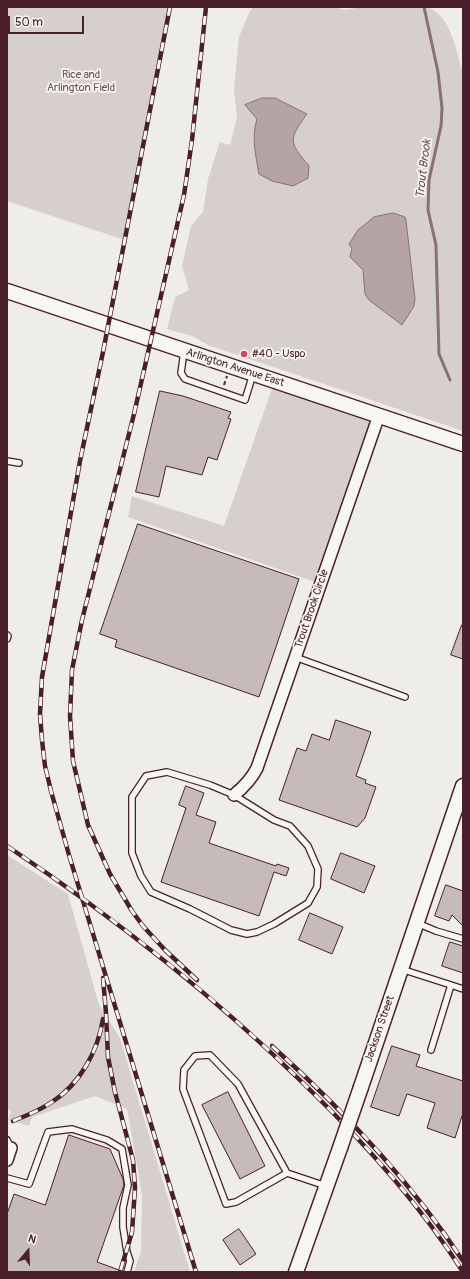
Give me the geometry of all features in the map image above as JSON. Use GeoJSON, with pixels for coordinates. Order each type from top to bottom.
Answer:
{"type":"FeatureCollection","features":[{"type":"Feature","properties":{"kind":"street","name":"Arlington Avenue East"},"geometry":{"type":"LineString","coordinates":[[7,291],[463,444]]}},
{"type":"Feature","properties":{"kind":"street","name":"Trout Brook Circle"},"geometry":{"type":"LineString","coordinates":[[234,795],[243,788],[251,778],[256,768],[379,415]]}},
{"type":"Feature","properties":{"kind":"street","name":"Jackson Street"},"geometry":{"type":"LineString","coordinates":[[296,1272],[327,1186],[463,786]]}},
{"type":"Feature","properties":{"kind":"street"},"geometry":{"type":"LineString","coordinates":[[7,1160],[9,1144]]}},
{"type":"Feature","properties":{"kind":"lane"},"geometry":{"type":"LineString","coordinates":[[184,351],[181,373],[185,379],[245,400],[253,373]]}},
{"type":"Feature","properties":{"kind":"lane"},"geometry":{"type":"LineString","coordinates":[[7,460],[19,463]]}},
{"type":"Feature","properties":{"kind":"lane"},"geometry":{"type":"LineString","coordinates":[[295,657],[405,697]]}},
{"type":"Feature","properties":{"kind":"lane"},"geometry":{"type":"LineString","coordinates":[[167,772],[210,784],[234,795],[274,820],[290,826],[308,846],[318,869],[317,887],[308,903],[274,924],[257,932],[247,934],[231,930],[190,909],[151,892],[141,876],[132,853],[132,797],[146,776],[167,772]]}},
{"type":"Feature","properties":{"kind":"lane"},"geometry":{"type":"LineString","coordinates":[[416,923],[463,940]]}},
{"type":"Feature","properties":{"kind":"lane"},"geometry":{"type":"LineString","coordinates":[[401,969],[463,989]]}},
{"type":"Feature","properties":{"kind":"lane"},"geometry":{"type":"LineString","coordinates":[[431,1050],[451,985]]}},
{"type":"Feature","properties":{"kind":"lane"},"geometry":{"type":"LineString","coordinates":[[287,1172],[236,1202],[226,1204],[183,1089],[184,1070],[195,1056],[210,1055],[238,1084],[287,1172],[327,1186]]}},
{"type":"Feature","properties":{"kind":"lane"},"geometry":{"type":"LineString","coordinates":[[7,1178],[29,1184],[48,1132],[72,1129],[107,1140],[122,1149],[128,1185],[124,1208],[123,1227],[130,1261],[127,1272]]}},
{"type":"Feature","properties":{"kind":"path"},"geometry":{"type":"LineString","coordinates":[[222,392],[227,374]]}},
{"type":"Feature","properties":{"kind":"green space","name":"Rice and Arlington Field"},"geometry":{"type":"Polygon","coordinates":[[[7,7],[170,7],[125,240],[7,201],[7,7]]]}},
{"type":"Feature","properties":{"kind":"green space"},"geometry":{"type":"Polygon","coordinates":[[[253,7],[335,7],[344,10],[363,7],[427,7],[442,18],[448,26],[463,74],[463,431],[208,345],[192,336],[167,329],[175,297],[189,290],[182,266],[191,226],[203,212],[208,179],[220,142],[230,145],[237,118],[234,89],[239,37],[253,7]]]}},
{"type":"Feature","properties":{"kind":"green space"},"geometry":{"type":"Polygon","coordinates":[[[275,380],[379,415],[321,584],[128,517],[132,496],[224,526],[275,380]]]}},
{"type":"Feature","properties":{"kind":"green space"},"geometry":{"type":"Polygon","coordinates":[[[7,855],[68,894],[99,1005],[120,1038],[190,1272],[134,1272],[141,1251],[142,1195],[127,1109],[95,1096],[32,1117],[29,1126],[8,1120],[11,1112],[7,1108],[7,855]]]}},
{"type":"Feature","properties":{"kind":"shaded area"},"geometry":{"type":"Polygon","coordinates":[[[262,98],[275,98],[307,114],[296,130],[293,141],[309,166],[308,178],[293,186],[272,181],[259,174],[254,140],[257,119],[245,105],[262,98]]]}},
{"type":"Feature","properties":{"kind":"shaded area"},"geometry":{"type":"Polygon","coordinates":[[[393,213],[405,217],[406,220],[415,299],[414,306],[402,325],[369,300],[365,294],[363,270],[350,257],[352,248],[349,244],[358,230],[374,217],[393,213]]]}},
{"type":"Feature","properties":{"kind":"building"},"geometry":{"type":"Polygon","coordinates":[[[160,391],[183,396],[231,412],[228,418],[231,419],[217,460],[208,457],[202,475],[166,466],[159,497],[136,492],[160,391]]]}},
{"type":"Feature","properties":{"kind":"building"},"geometry":{"type":"Polygon","coordinates":[[[138,524],[299,579],[259,697],[115,647],[117,640],[100,634],[138,524]]]}},
{"type":"Feature","properties":{"kind":"building"},"geometry":{"type":"Polygon","coordinates":[[[463,625],[463,659],[451,655],[463,625]]]}},
{"type":"Feature","properties":{"kind":"building"},"geometry":{"type":"Polygon","coordinates":[[[336,720],[371,732],[356,776],[366,780],[365,783],[376,787],[365,818],[357,827],[279,800],[297,748],[306,751],[312,734],[329,740],[336,720]]]}},
{"type":"Feature","properties":{"kind":"building"},"geometry":{"type":"Polygon","coordinates":[[[186,786],[204,793],[196,815],[216,822],[209,843],[276,866],[277,864],[289,868],[286,876],[274,872],[259,916],[161,882],[186,808],[179,805],[186,786]]]}},
{"type":"Feature","properties":{"kind":"building"},"geometry":{"type":"Polygon","coordinates":[[[341,853],[375,866],[364,893],[331,879],[341,853]]]}},
{"type":"Feature","properties":{"kind":"building"},"geometry":{"type":"Polygon","coordinates":[[[446,885],[463,891],[463,926],[452,915],[449,921],[435,916],[446,885]]]}},
{"type":"Feature","properties":{"kind":"building"},"geometry":{"type":"Polygon","coordinates":[[[310,913],[343,927],[332,954],[299,940],[310,913]]]}},
{"type":"Feature","properties":{"kind":"building"},"geometry":{"type":"Polygon","coordinates":[[[450,942],[463,946],[463,973],[442,966],[450,942]]]}},
{"type":"Feature","properties":{"kind":"building"},"geometry":{"type":"Polygon","coordinates":[[[392,1046],[420,1055],[416,1066],[463,1081],[463,1113],[455,1138],[427,1128],[435,1103],[407,1094],[399,1116],[371,1107],[392,1046]]]}},
{"type":"Feature","properties":{"kind":"building"},"geometry":{"type":"Polygon","coordinates":[[[228,1092],[265,1166],[240,1179],[202,1105],[228,1092]]]}},
{"type":"Feature","properties":{"kind":"building"},"geometry":{"type":"Polygon","coordinates":[[[69,1135],[110,1149],[123,1179],[124,1185],[97,1262],[122,1272],[7,1272],[7,1214],[14,1194],[45,1205],[69,1135]]]}},
{"type":"Feature","properties":{"kind":"building"},"geometry":{"type":"Polygon","coordinates":[[[239,1229],[256,1254],[240,1265],[223,1240],[239,1229]]]}},
{"type":"Feature","properties":{"kind":"waterway","name":"Trout Brook"},"geometry":{"type":"LineString","coordinates":[[424,7],[438,72],[442,108],[441,126],[429,180],[428,210],[436,245],[439,354],[450,380]]}},
{"type":"Feature","properties":{"kind":"railway"},"geometry":{"type":"LineString","coordinates":[[170,7],[103,352],[80,461],[42,677],[40,714],[45,766],[51,791],[69,855],[196,1272]]}},
{"type":"Feature","properties":{"kind":"railway"},"geometry":{"type":"LineString","coordinates":[[197,980],[165,950],[143,926],[132,911],[110,874],[88,825],[73,761],[70,716],[72,670],[82,620],[134,414],[184,195],[192,140],[206,7]]}},
{"type":"Feature","properties":{"kind":"railway"},"geometry":{"type":"LineString","coordinates":[[7,846],[86,901],[162,958],[269,1051],[369,1150],[409,1197],[446,1246],[463,1272]]}},
{"type":"Feature","properties":{"kind":"railway"},"geometry":{"type":"LineString","coordinates":[[103,978],[108,1057],[115,1092],[133,1160],[135,1188],[132,1232],[120,1272]]}},
{"type":"Feature","properties":{"kind":"railway"},"geometry":{"type":"LineString","coordinates":[[13,1121],[33,1113],[47,1105],[62,1095],[71,1086],[86,1066],[92,1055],[101,1031],[103,1019]]}},
{"type":"Feature","properties":{"kind":"railway"},"geometry":{"type":"LineString","coordinates":[[272,1046],[350,1121],[398,1174],[421,1202],[463,1261]]}},
{"type":"Feature","properties":{"kind":"place","name":"#40 - Uspo"},"geometry":{"type":"Point","coordinates":[244,354]}}]}
